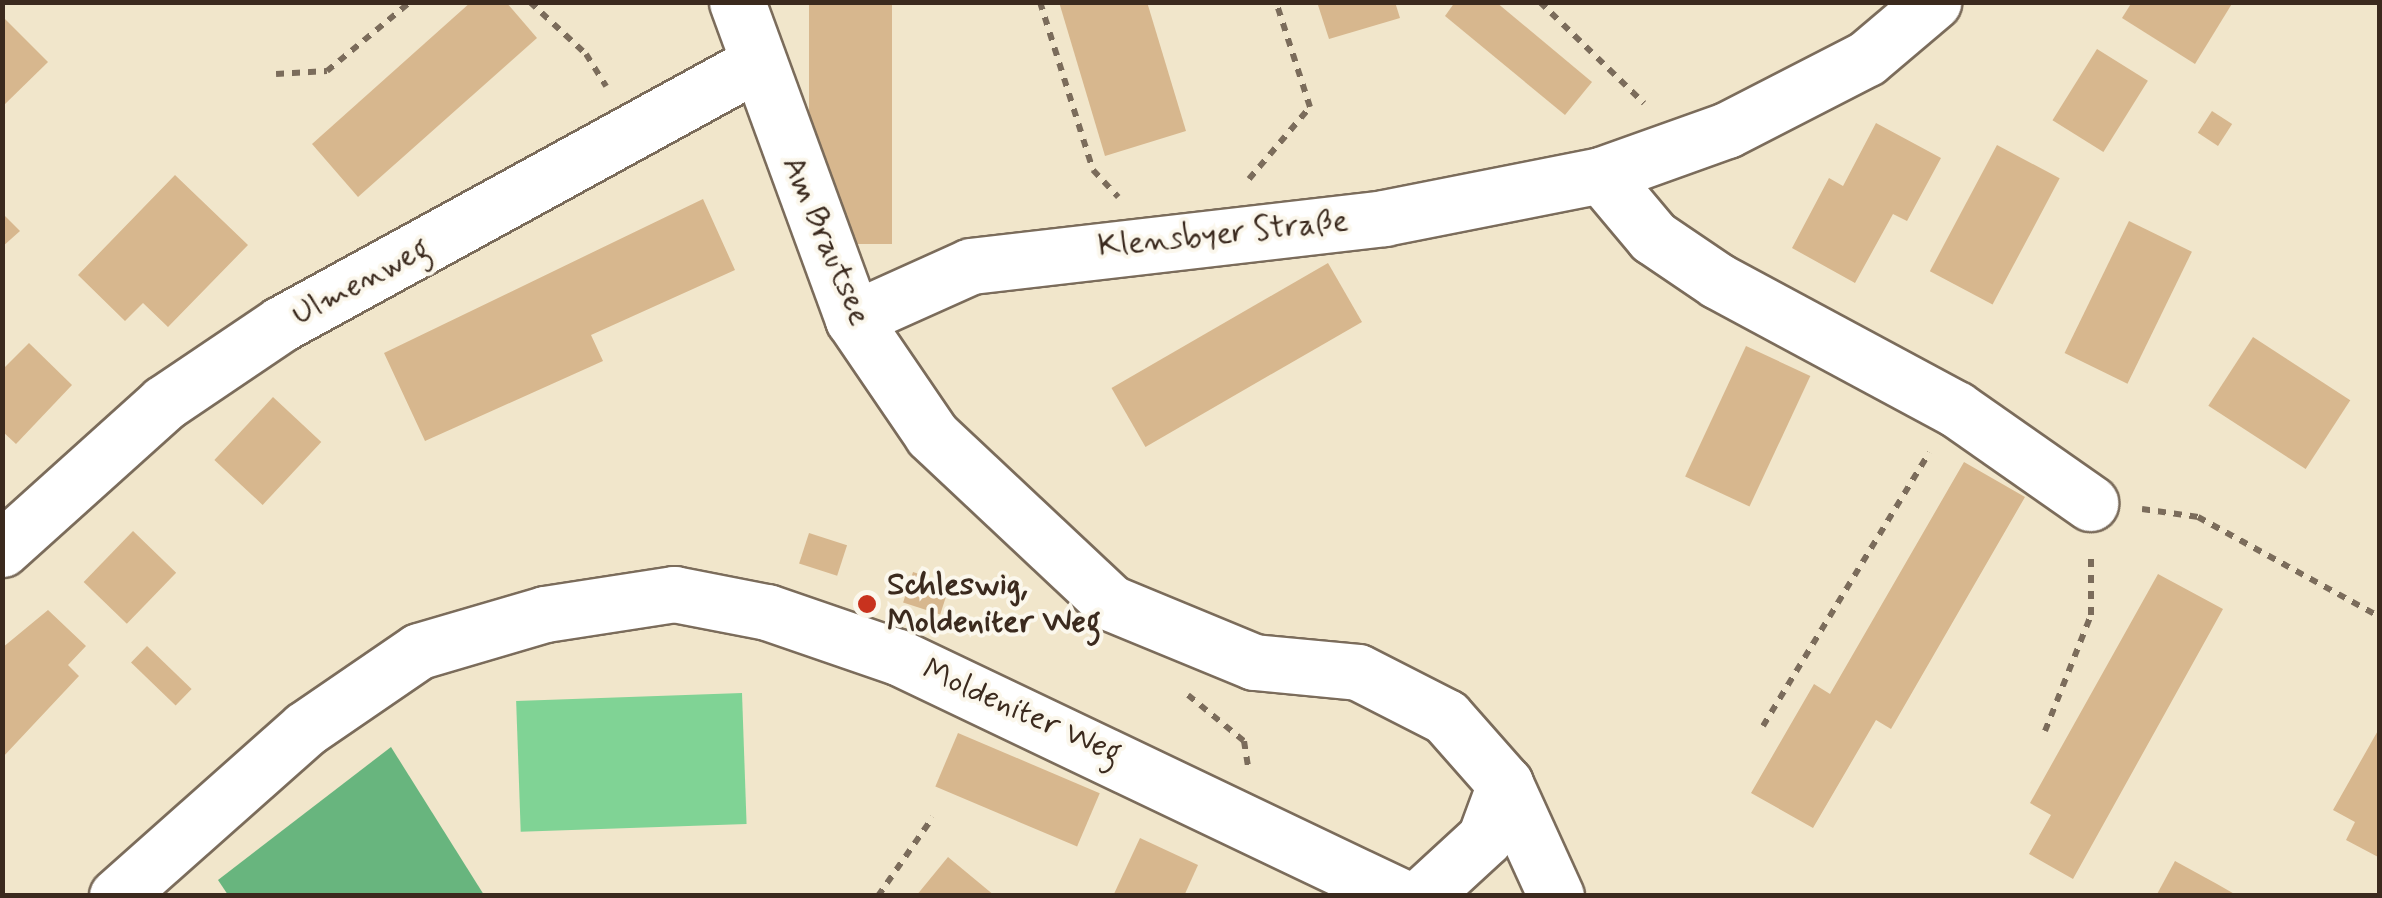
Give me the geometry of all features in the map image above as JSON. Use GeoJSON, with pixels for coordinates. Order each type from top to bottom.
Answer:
{"type":"FeatureCollection","features":[{"type":"Feature","properties":{"kind":"street","name":"Am Brautsee"},"geometry":{"type":"LineString","coordinates":[[737,2],[754,65],[853,319],[932,435],[1111,603],[1254,662],[1358,672],[1446,717],[1504,784],[1556,896]]}},
{"type":"Feature","properties":{"kind":"street","name":"Klensbyer Straße"},"geometry":{"type":"LineString","coordinates":[[853,319],[970,266],[1130,244],[1384,218],[1600,175],[1668,152],[1866,58],[1932,2]]}},
{"type":"Feature","properties":{"kind":"street","name":"Ulmenweg"},"geometry":{"type":"LineString","coordinates":[[2,550],[164,403],[281,324],[754,65]]}},
{"type":"Feature","properties":{"kind":"street"},"geometry":{"type":"LineString","coordinates":[[1600,175],[1652,236],[1718,281],[1956,409],[2090,503]]}},
{"type":"Feature","properties":{"kind":"street","name":"Moldeniter Weg"},"geometry":{"type":"LineString","coordinates":[[116,896],[305,728],[419,652],[545,614],[674,594],[767,612],[898,657],[1183,786],[1399,896]]}},
{"type":"Feature","properties":{"kind":"street"},"geometry":{"type":"LineString","coordinates":[[1422,896],[1484,838],[1504,784]]}},
{"type":"Feature","properties":{"kind":"path"},"geometry":{"type":"LineString","coordinates":[[276,74],[328,72],[410,2]]}},
{"type":"Feature","properties":{"kind":"path"},"geometry":{"type":"LineString","coordinates":[[530,2],[586,54],[634,132]]}},
{"type":"Feature","properties":{"kind":"path"},"geometry":{"type":"LineString","coordinates":[[1040,2],[1092,170],[1127,206],[1130,244]]}},
{"type":"Feature","properties":{"kind":"path"},"geometry":{"type":"LineString","coordinates":[[1232,235],[1234,196],[1310,107],[1276,2]]}},
{"type":"Feature","properties":{"kind":"path"},"geometry":{"type":"LineString","coordinates":[[1540,2],[1657,115],[1668,152]]}},
{"type":"Feature","properties":{"kind":"path"},"geometry":{"type":"LineString","coordinates":[[1763,726],[1956,409]]}},
{"type":"Feature","properties":{"kind":"path"},"geometry":{"type":"LineString","coordinates":[[2045,730],[2091,615],[2090,503],[2198,517],[2380,617]]}},
{"type":"Feature","properties":{"kind":"path"},"geometry":{"type":"LineString","coordinates":[[1183,691],[1244,741],[1250,774],[1183,786]]}},
{"type":"Feature","properties":{"kind":"path"},"geometry":{"type":"LineString","coordinates":[[878,896],[934,817]]}},
{"type":"Feature","properties":{"kind":"green space"},"geometry":{"type":"Polygon","coordinates":[[[742,693],[747,824],[521,832],[516,701],[742,693]]]}},
{"type":"Feature","properties":{"kind":"green space"},"geometry":{"type":"Polygon","coordinates":[[[391,747],[484,895],[228,895],[218,880],[391,747]]]}},
{"type":"Feature","properties":{"kind":"building"},"geometry":{"type":"Polygon","coordinates":[[[471,2],[506,2],[537,38],[358,197],[312,144],[471,2]]]}},
{"type":"Feature","properties":{"kind":"building"},"geometry":{"type":"Polygon","coordinates":[[[809,2],[892,2],[892,244],[809,244],[809,2]]]}},
{"type":"Feature","properties":{"kind":"building"},"geometry":{"type":"Polygon","coordinates":[[[1059,2],[1147,2],[1186,131],[1105,156],[1059,2]]]}},
{"type":"Feature","properties":{"kind":"building"},"geometry":{"type":"Polygon","coordinates":[[[1317,2],[1395,2],[1400,18],[1329,39],[1317,2]]]}},
{"type":"Feature","properties":{"kind":"building"},"geometry":{"type":"Polygon","coordinates":[[[1455,2],[1496,2],[1592,82],[1565,115],[1445,16],[1455,2]]]}},
{"type":"Feature","properties":{"kind":"building"},"geometry":{"type":"Polygon","coordinates":[[[2132,2],[2233,2],[2195,64],[2122,18],[2132,2]]]}},
{"type":"Feature","properties":{"kind":"building"},"geometry":{"type":"Polygon","coordinates":[[[2,16],[48,62],[2,107],[2,16]]]}},
{"type":"Feature","properties":{"kind":"building"},"geometry":{"type":"Polygon","coordinates":[[[2097,49],[2148,81],[2103,152],[2052,120],[2097,49]]]}},
{"type":"Feature","properties":{"kind":"building"},"geometry":{"type":"Polygon","coordinates":[[[2212,111],[2232,124],[2218,146],[2198,133],[2212,111]]]}},
{"type":"Feature","properties":{"kind":"building"},"geometry":{"type":"Polygon","coordinates":[[[1876,123],[1941,158],[1907,221],[1893,214],[1855,283],[1792,248],[1829,178],[1843,186],[1876,123]]]}},
{"type":"Feature","properties":{"kind":"building"},"geometry":{"type":"Polygon","coordinates":[[[1997,145],[2060,178],[1993,305],[1930,271],[1997,145]]]}},
{"type":"Feature","properties":{"kind":"building"},"geometry":{"type":"Polygon","coordinates":[[[175,175],[248,245],[168,327],[143,303],[125,321],[78,275],[175,175]]]}},
{"type":"Feature","properties":{"kind":"building"},"geometry":{"type":"Polygon","coordinates":[[[703,199],[735,270],[591,335],[603,361],[425,441],[384,353],[703,199]]]}},
{"type":"Feature","properties":{"kind":"building"},"geometry":{"type":"Polygon","coordinates":[[[2,213],[20,231],[2,247],[2,213]]]}},
{"type":"Feature","properties":{"kind":"building"},"geometry":{"type":"Polygon","coordinates":[[[2129,221],[2192,252],[2127,384],[2065,353],[2129,221]]]}},
{"type":"Feature","properties":{"kind":"building"},"geometry":{"type":"Polygon","coordinates":[[[1328,263],[1362,322],[1145,447],[1111,388],[1328,263]]]}},
{"type":"Feature","properties":{"kind":"building"},"geometry":{"type":"Polygon","coordinates":[[[2253,337],[2350,400],[2306,469],[2208,406],[2253,337]]]}},
{"type":"Feature","properties":{"kind":"building"},"geometry":{"type":"Polygon","coordinates":[[[29,343],[72,385],[16,444],[2,431],[2,370],[29,343]]]}},
{"type":"Feature","properties":{"kind":"building"},"geometry":{"type":"Polygon","coordinates":[[[1746,346],[1810,376],[1749,507],[1685,477],[1746,346]]]}},
{"type":"Feature","properties":{"kind":"building"},"geometry":{"type":"Polygon","coordinates":[[[273,397],[321,442],[263,505],[214,460],[273,397]]]}},
{"type":"Feature","properties":{"kind":"building"},"geometry":{"type":"Polygon","coordinates":[[[1964,462],[2025,497],[1891,729],[1876,720],[1813,828],[1751,793],[1814,684],[1830,694],[1964,462]]]}},
{"type":"Feature","properties":{"kind":"building"},"geometry":{"type":"Polygon","coordinates":[[[133,531],[176,573],[127,624],[84,582],[133,531]]]}},
{"type":"Feature","properties":{"kind":"building"},"geometry":{"type":"Polygon","coordinates":[[[809,533],[847,545],[837,576],[799,563],[809,533]]]}},
{"type":"Feature","properties":{"kind":"building"},"geometry":{"type":"Polygon","coordinates":[[[913,572],[950,584],[940,614],[903,602],[913,572]]]}},
{"type":"Feature","properties":{"kind":"building"},"geometry":{"type":"Polygon","coordinates":[[[2158,574],[2223,609],[2073,879],[2029,854],[2051,815],[2030,803],[2158,574]]]}},
{"type":"Feature","properties":{"kind":"building"},"geometry":{"type":"Polygon","coordinates":[[[48,610],[86,646],[68,665],[79,676],[2,758],[2,648],[48,610]]]}},
{"type":"Feature","properties":{"kind":"building"},"geometry":{"type":"Polygon","coordinates":[[[147,646],[192,689],[176,706],[131,663],[147,646]]]}},
{"type":"Feature","properties":{"kind":"building"},"geometry":{"type":"Polygon","coordinates":[[[2380,727],[2380,858],[2346,840],[2355,822],[2333,810],[2380,727]]]}},
{"type":"Feature","properties":{"kind":"building"},"geometry":{"type":"Polygon","coordinates":[[[958,733],[1100,793],[1077,847],[935,786],[958,733]]]}},
{"type":"Feature","properties":{"kind":"building"},"geometry":{"type":"Polygon","coordinates":[[[1140,838],[1198,865],[1184,896],[1113,896],[1140,838]]]}},
{"type":"Feature","properties":{"kind":"building"},"geometry":{"type":"Polygon","coordinates":[[[948,857],[995,896],[916,896],[948,857]]]}},
{"type":"Feature","properties":{"kind":"building"},"geometry":{"type":"Polygon","coordinates":[[[2175,861],[2217,884],[2238,896],[2156,896],[2175,861]]]}},
{"type":"Feature","properties":{"kind":"place","name":"Schleswig, Moldeniter Weg"},"geometry":{"type":"Point","coordinates":[867,604]}}]}
